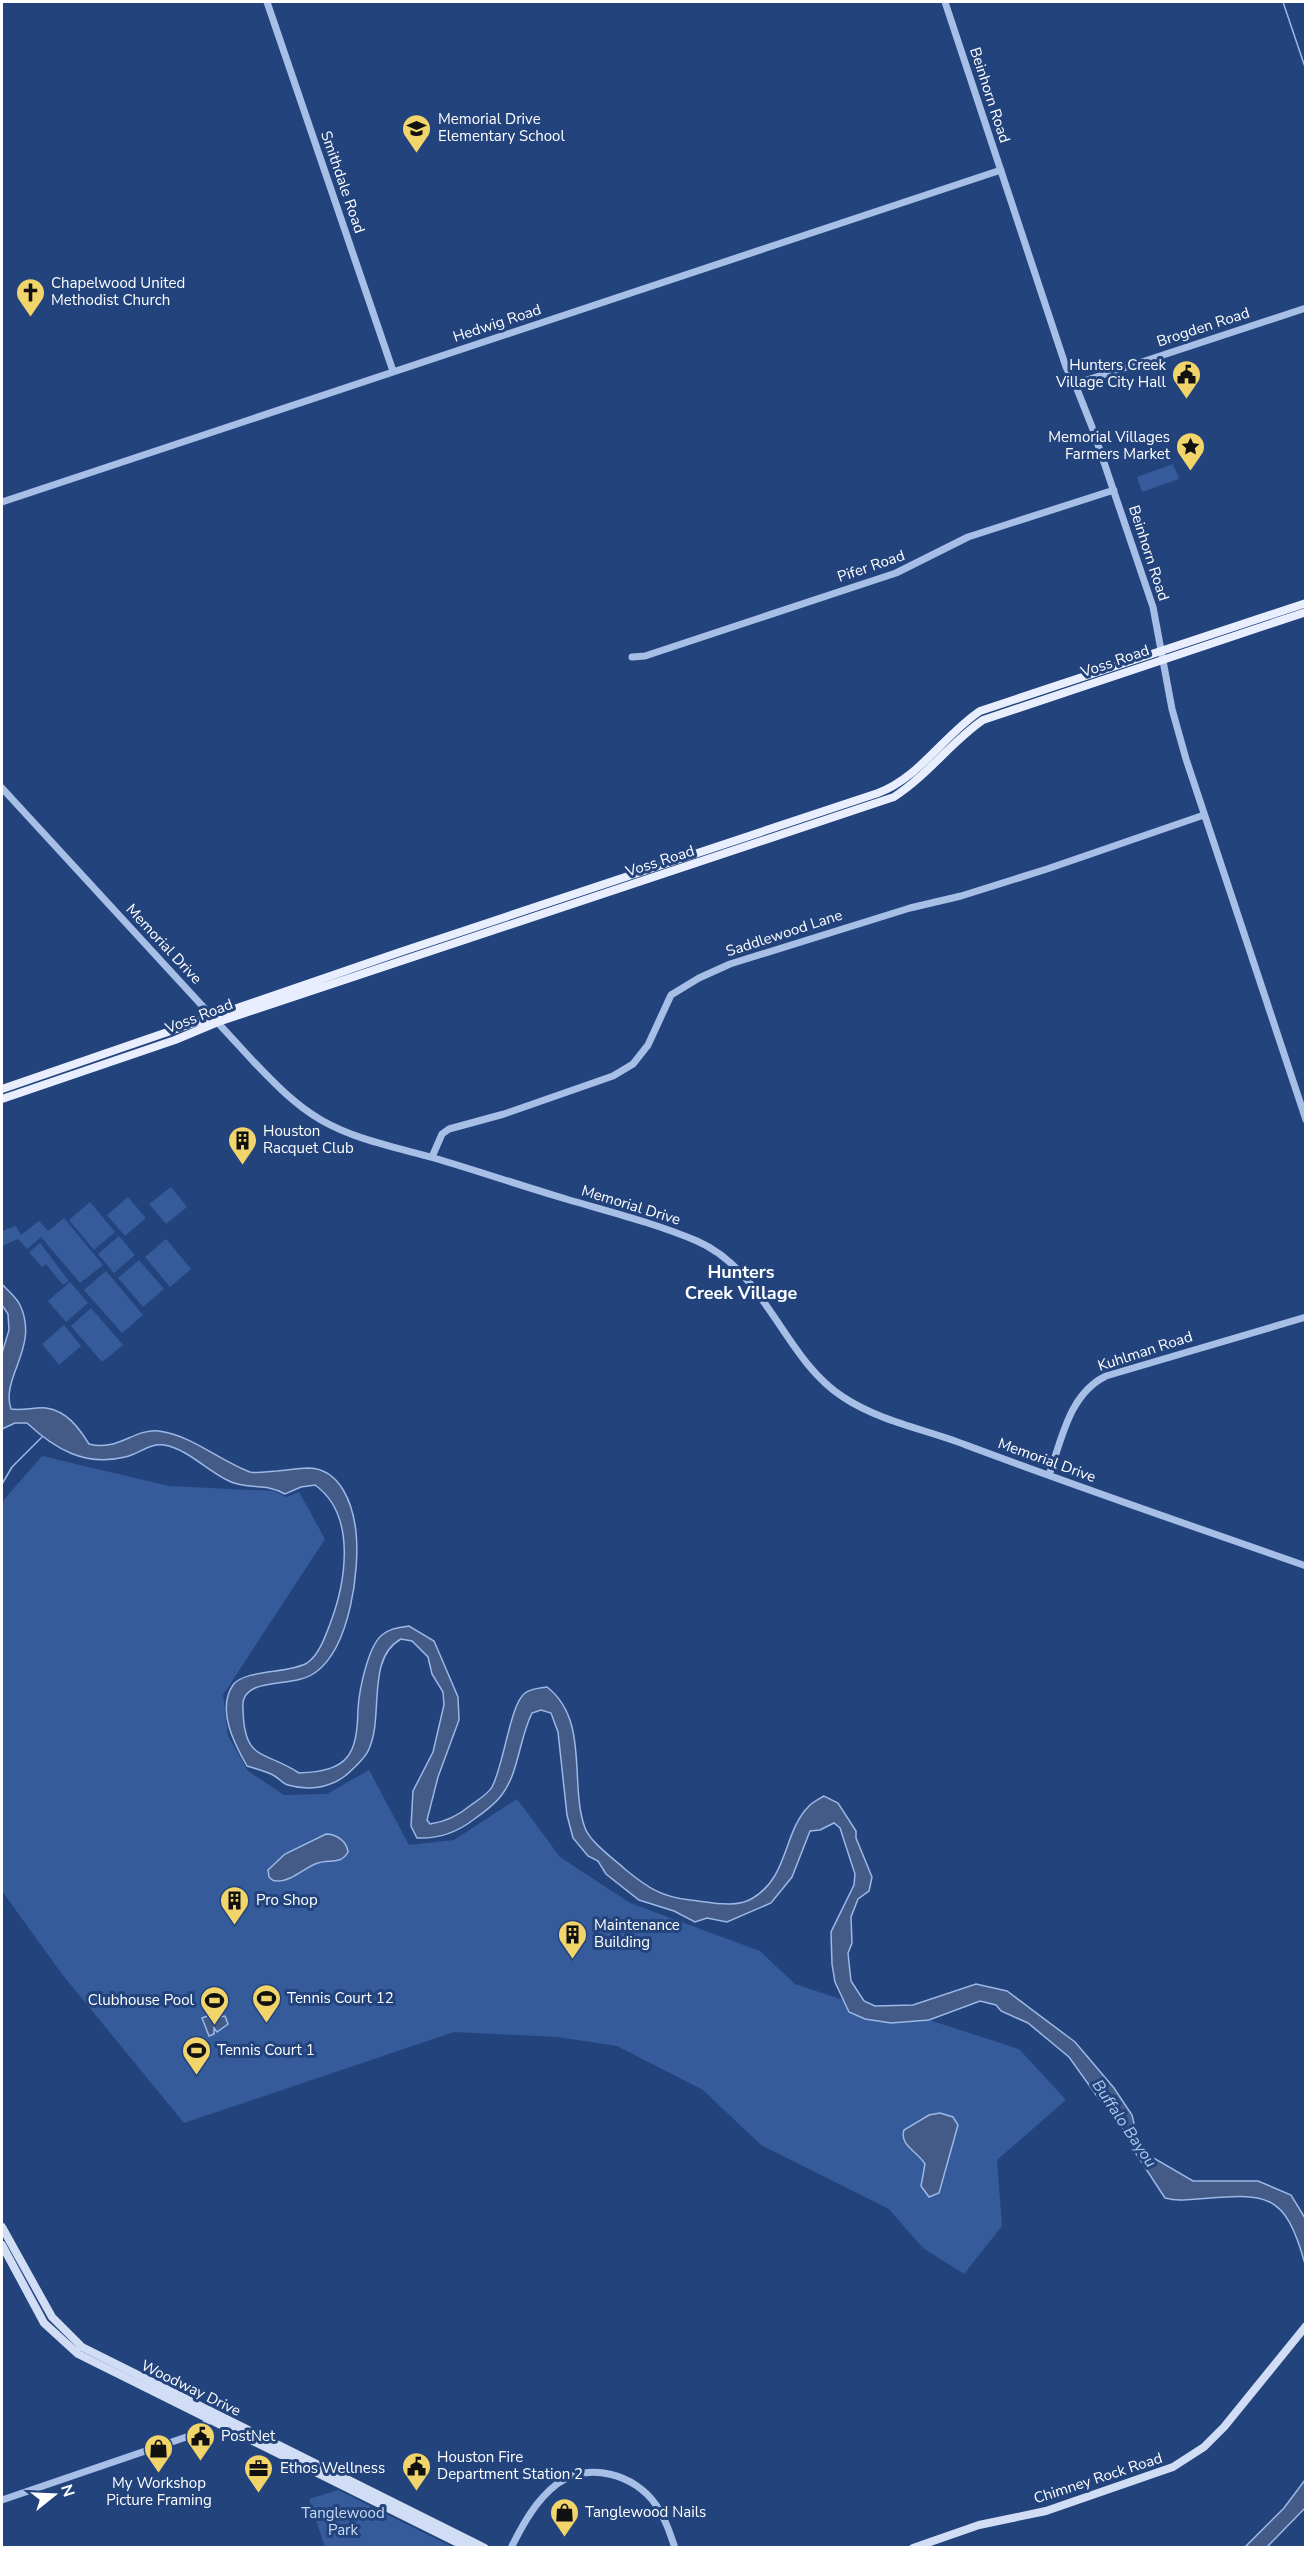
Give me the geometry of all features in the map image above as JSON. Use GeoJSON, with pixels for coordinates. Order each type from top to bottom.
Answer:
{"type":"FeatureCollection","features":[{"type":"Feature","properties":{"kind":"main road","name":"Voss Road"},"geometry":{"type":"LineString","coordinates":[[1163,655],[1305,603]]}},
{"type":"Feature","properties":{"kind":"main road","name":"Voss Road"},"geometry":{"type":"LineString","coordinates":[[2,1089],[879,797],[918,768],[962,723],[980,711],[1305,612]]}},
{"type":"Feature","properties":{"kind":"main road","name":"Voss Road"},"geometry":{"type":"LineString","coordinates":[[2,1099],[94,1068],[215,1019]]}},
{"type":"Feature","properties":{"kind":"main road"},"geometry":{"type":"LineString","coordinates":[[92,1059],[94,1068]]}},
{"type":"Feature","properties":{"kind":"main road"},"geometry":{"type":"LineString","coordinates":[[34,1078],[37,1087]]}},
{"type":"Feature","properties":{"kind":"main road","name":"Woodway Drive"},"geometry":{"type":"LineString","coordinates":[[2,2227],[3,2239],[37,2302],[63,2331],[82,2347],[144,2384],[211,2418],[391,2500],[485,2547]]}},
{"type":"Feature","properties":{"kind":"main road","name":"Chimney Rock Road"},"geometry":{"type":"LineString","coordinates":[[913,2547],[979,2525],[1046,2511],[1173,2467],[1204,2447],[1224,2427],[1305,2327]]}},
{"type":"Feature","properties":{"kind":"main road","name":"Woodway Drive"},"geometry":{"type":"LineString","coordinates":[[272,2447],[387,2509],[468,2547]]}},
{"type":"Feature","properties":{"kind":"main road"},"geometry":{"type":"LineString","coordinates":[[387,2509],[391,2500]]}},
{"type":"Feature","properties":{"kind":"main road"},"geometry":{"type":"LineString","coordinates":[[406,2518],[410,2510]]}},
{"type":"Feature","properties":{"kind":"street","name":"Smithdale Road"},"geometry":{"type":"LineString","coordinates":[[267,2],[393,371]]}},
{"type":"Feature","properties":{"kind":"street","name":"Beinhorn Road"},"geometry":{"type":"LineString","coordinates":[[945,2],[1066,367],[1076,384],[1153,607],[1172,709],[1204,815],[1305,1120]]}},
{"type":"Feature","properties":{"kind":"street","name":"Hedwig Road"},"geometry":{"type":"LineString","coordinates":[[2,502],[1001,170]]}},
{"type":"Feature","properties":{"kind":"street","name":"Brogden Road"},"geometry":{"type":"LineString","coordinates":[[1076,384],[1305,308]]}},
{"type":"Feature","properties":{"kind":"street","name":"Pifer Road"},"geometry":{"type":"LineString","coordinates":[[632,657],[645,656],[896,573],[968,537],[1114,490]]}},
{"type":"Feature","properties":{"kind":"street","name":"Memorial Drive"},"geometry":{"type":"LineString","coordinates":[[2,788],[290,1099],[317,1118],[352,1135],[651,1223],[701,1243],[737,1269],[815,1373],[841,1396],[874,1415],[951,1439],[1305,1566]]}},
{"type":"Feature","properties":{"kind":"street","name":"Saddlewood Lane"},"geometry":{"type":"LineString","coordinates":[[432,1157],[442,1134],[449,1129],[580,1089],[613,1076],[633,1064],[648,1045],[671,995],[699,978],[730,964],[910,908],[961,896],[1204,815]]}},
{"type":"Feature","properties":{"kind":"street","name":"Kuhlman Road"},"geometry":{"type":"LineString","coordinates":[[1049,1475],[1076,1402],[1090,1384],[1106,1376],[1305,1317]]}},
{"type":"Feature","properties":{"kind":"street"},"geometry":{"type":"LineString","coordinates":[[2,2500],[198,2433],[211,2418]]}},
{"type":"Feature","properties":{"kind":"street"},"geometry":{"type":"LineString","coordinates":[[511,2547],[531,2513],[552,2488],[572,2475],[593,2471],[617,2477],[647,2495],[664,2519],[675,2547]]}},
{"type":"Feature","properties":{"kind":"green space"},"geometry":{"type":"Polygon","coordinates":[[[1173,464],[1179,479],[1142,492],[1137,477],[1173,464]]]}},
{"type":"Feature","properties":{"kind":"green space"},"geometry":{"type":"Polygon","coordinates":[[[171,1187],[187,1207],[166,1224],[149,1204],[171,1187]]]}},
{"type":"Feature","properties":{"kind":"green space"},"geometry":{"type":"Polygon","coordinates":[[[128,1197],[146,1218],[125,1236],[107,1215],[128,1197]]]}},
{"type":"Feature","properties":{"kind":"green space"},"geometry":{"type":"Polygon","coordinates":[[[90,1202],[115,1232],[94,1250],[69,1220],[90,1202]]]}},
{"type":"Feature","properties":{"kind":"green space"},"geometry":{"type":"Polygon","coordinates":[[[64,1218],[103,1265],[80,1283],[41,1237],[27,1249],[18,1239],[2,1246],[2,1231],[16,1226],[21,1235],[39,1221],[48,1231],[64,1218]]]}},
{"type":"Feature","properties":{"kind":"green space"},"geometry":{"type":"Polygon","coordinates":[[[119,1236],[135,1255],[114,1273],[98,1254],[119,1236]]]}},
{"type":"Feature","properties":{"kind":"green space"},"geometry":{"type":"Polygon","coordinates":[[[166,1239],[191,1269],[170,1287],[145,1257],[166,1239]]]}},
{"type":"Feature","properties":{"kind":"green space"},"geometry":{"type":"Polygon","coordinates":[[[40,1243],[69,1281],[63,1285],[46,1264],[42,1267],[29,1252],[40,1243]]]}},
{"type":"Feature","properties":{"kind":"green space"},"geometry":{"type":"Polygon","coordinates":[[[139,1260],[164,1289],[143,1307],[118,1278],[139,1260]]]}},
{"type":"Feature","properties":{"kind":"green space"},"geometry":{"type":"Polygon","coordinates":[[[106,1271],[143,1315],[122,1333],[84,1290],[106,1271]]]}},
{"type":"Feature","properties":{"kind":"green space"},"geometry":{"type":"Polygon","coordinates":[[[70,1282],[88,1303],[66,1322],[48,1301],[70,1282]]]}},
{"type":"Feature","properties":{"kind":"green space"},"geometry":{"type":"Polygon","coordinates":[[[91,1308],[123,1345],[102,1362],[71,1326],[91,1308]]]}},
{"type":"Feature","properties":{"kind":"green space"},"geometry":{"type":"Polygon","coordinates":[[[64,1325],[81,1346],[59,1365],[42,1344],[64,1325]]]}},
{"type":"Feature","properties":{"kind":"green space"},"geometry":{"type":"Polygon","coordinates":[[[42,1456],[169,1486],[274,1491],[286,1497],[299,1492],[325,1539],[223,1695],[228,1736],[248,1771],[284,1795],[327,1794],[369,1770],[409,1845],[454,1840],[517,1799],[560,1857],[630,1903],[760,1951],[795,1984],[843,2000],[849,2012],[891,2023],[929,2020],[1019,2049],[1066,2100],[997,2160],[1002,2226],[964,2274],[923,2248],[889,2209],[761,2145],[703,2090],[617,2046],[557,2037],[454,2032],[184,2123],[62,1974],[2,1891],[2,1502],[42,1456]]]}},
{"type":"Feature","properties":{"kind":"green space","name":"Tanglewood Park"},"geometry":{"type":"Polygon","coordinates":[[[338,2490],[452,2547],[325,2547],[309,2499],[338,2490]]]}},
{"type":"Feature","properties":{"kind":"water","name":"Buffalo Bayou"},"geometry":{"type":"Polygon","coordinates":[[[2,1284],[19,1302],[25,1320],[23,1348],[9,1397],[11,1409],[46,1408],[60,1413],[77,1426],[89,1444],[108,1445],[150,1431],[171,1433],[250,1472],[305,1468],[320,1470],[329,1475],[343,1490],[352,1511],[357,1548],[354,1586],[345,1627],[328,1660],[316,1672],[302,1679],[255,1688],[245,1697],[244,1726],[247,1738],[258,1752],[299,1773],[329,1769],[347,1758],[355,1738],[360,1691],[372,1649],[385,1633],[409,1626],[434,1641],[458,1697],[459,1720],[438,1777],[427,1820],[430,1824],[457,1815],[490,1790],[520,1699],[530,1690],[547,1687],[560,1701],[569,1717],[574,1735],[578,1792],[585,1828],[597,1845],[626,1870],[663,1894],[680,1899],[722,1904],[739,1903],[753,1898],[765,1889],[773,1878],[801,1817],[811,1805],[824,1796],[838,1803],[856,1831],[856,1838],[872,1877],[869,1891],[858,1899],[851,1917],[852,1943],[848,1953],[851,1981],[864,2001],[875,2006],[913,2005],[976,1984],[1007,1991],[1075,2042],[1114,2088],[1132,2115],[1135,2128],[1133,2134],[1150,2156],[1193,2181],[1258,2181],[1291,2195],[1305,2218],[1305,2264],[1290,2223],[1281,2210],[1270,2202],[1241,2196],[1181,2200],[1165,2198],[1131,2146],[1120,2122],[1099,2099],[1069,2057],[1028,2023],[1001,2011],[996,2005],[980,2001],[929,2020],[891,2023],[865,2019],[849,2012],[835,1982],[831,1932],[854,1885],[855,1874],[840,1828],[834,1823],[820,1830],[810,1831],[792,1877],[771,1903],[727,1922],[707,1918],[695,1922],[674,1911],[639,1900],[606,1874],[598,1861],[588,1856],[573,1838],[567,1815],[558,1732],[551,1713],[541,1710],[532,1713],[512,1777],[495,1803],[467,1825],[453,1832],[417,1838],[411,1826],[413,1791],[433,1752],[444,1705],[443,1692],[432,1674],[428,1657],[412,1641],[401,1639],[390,1648],[379,1673],[375,1721],[369,1749],[362,1760],[345,1776],[325,1786],[303,1788],[286,1784],[273,1775],[247,1766],[229,1727],[226,1705],[228,1695],[233,1685],[247,1676],[299,1666],[311,1660],[318,1651],[336,1607],[343,1569],[342,1531],[337,1513],[328,1498],[315,1485],[301,1487],[285,1494],[272,1489],[236,1484],[173,1447],[159,1445],[130,1456],[97,1460],[72,1454],[60,1448],[27,1423],[15,1423],[2,1429],[2,1353],[9,1330],[8,1314],[2,1305],[2,1284]]]}},
{"type":"Feature","properties":{"kind":"water"},"geometry":{"type":"Polygon","coordinates":[[[326,1834],[337,1837],[346,1845],[348,1852],[342,1859],[318,1863],[282,1881],[274,1881],[269,1877],[268,1870],[285,1854],[326,1834]]]}},
{"type":"Feature","properties":{"kind":"water","name":"Clubhouse Pool"},"geometry":{"type":"Polygon","coordinates":[[[217,2014],[220,2017],[225,2016],[228,2024],[217,2032],[214,2028],[214,2034],[209,2036],[202,2018],[208,2016],[212,2021],[212,2016],[217,2014]]]}},
{"type":"Feature","properties":{"kind":"water"},"geometry":{"type":"Polygon","coordinates":[[[940,2113],[953,2117],[958,2125],[939,2193],[929,2197],[921,2186],[925,2164],[907,2144],[903,2135],[904,2130],[929,2115],[940,2113]]]}},
{"type":"Feature","properties":{"kind":"water"},"geometry":{"type":"Polygon","coordinates":[[[1305,2480],[1305,2508],[1267,2547],[1245,2547],[1284,2508],[1305,2480]]]}},
{"type":"Feature","properties":{"kind":"waterway"},"geometry":{"type":"LineString","coordinates":[[1283,2],[1306,70]]}},
{"type":"Feature","properties":{"kind":"waterway"},"geometry":{"type":"LineString","coordinates":[[2,1484],[12,1467],[42,1437]]}},
{"type":"Feature","properties":{"kind":"place","name":"Memorial Drive Elementary School"},"geometry":{"type":"Point","coordinates":[417,154]}},
{"type":"Feature","properties":{"kind":"place","name":"Chapelwood United Methodist Church"},"geometry":{"type":"Point","coordinates":[30,318]}},
{"type":"Feature","properties":{"kind":"place","name":"Hunters Creek Village City Hall"},"geometry":{"type":"Point","coordinates":[1187,400]}},
{"type":"Feature","properties":{"kind":"place","name":"Memorial Villages Farmers Market"},"geometry":{"type":"Point","coordinates":[1191,472]}},
{"type":"Feature","properties":{"kind":"place","name":"Houston Racquet Club"},"geometry":{"type":"Point","coordinates":[242,1166]}},
{"type":"Feature","properties":{"kind":"place","name":"Pro Shop"},"geometry":{"type":"Point","coordinates":[235,1926]}},
{"type":"Feature","properties":{"kind":"place","name":"Maintenance Building"},"geometry":{"type":"Point","coordinates":[573,1960]}},
{"type":"Feature","properties":{"kind":"place","name":"Tennis Court 12"},"geometry":{"type":"Point","coordinates":[266,2024]}},
{"type":"Feature","properties":{"kind":"place","name":"Clubhouse Pool"},"geometry":{"type":"Point","coordinates":[215,2026]}},
{"type":"Feature","properties":{"kind":"place","name":"Tennis Court 1"},"geometry":{"type":"Point","coordinates":[196,2076]}},
{"type":"Feature","properties":{"kind":"place","name":"PostNet"},"geometry":{"type":"Point","coordinates":[200,2462]}},
{"type":"Feature","properties":{"kind":"place","name":"My Workshop Picture Framing"},"geometry":{"type":"Point","coordinates":[159,2474]}},
{"type":"Feature","properties":{"kind":"place","name":"Houston Fire Department Station 2"},"geometry":{"type":"Point","coordinates":[416,2492]}},
{"type":"Feature","properties":{"kind":"place","name":"Ethos Wellness"},"geometry":{"type":"Point","coordinates":[259,2494]}},
{"type":"Feature","properties":{"kind":"place","name":"Tanglewood Nails"},"geometry":{"type":"Point","coordinates":[564,2538]}},
{"type":"Feature","properties":{"kind":"district","name":"Hunters Creek Village"},"geometry":{"type":"Point","coordinates":[741,1282]}}]}
